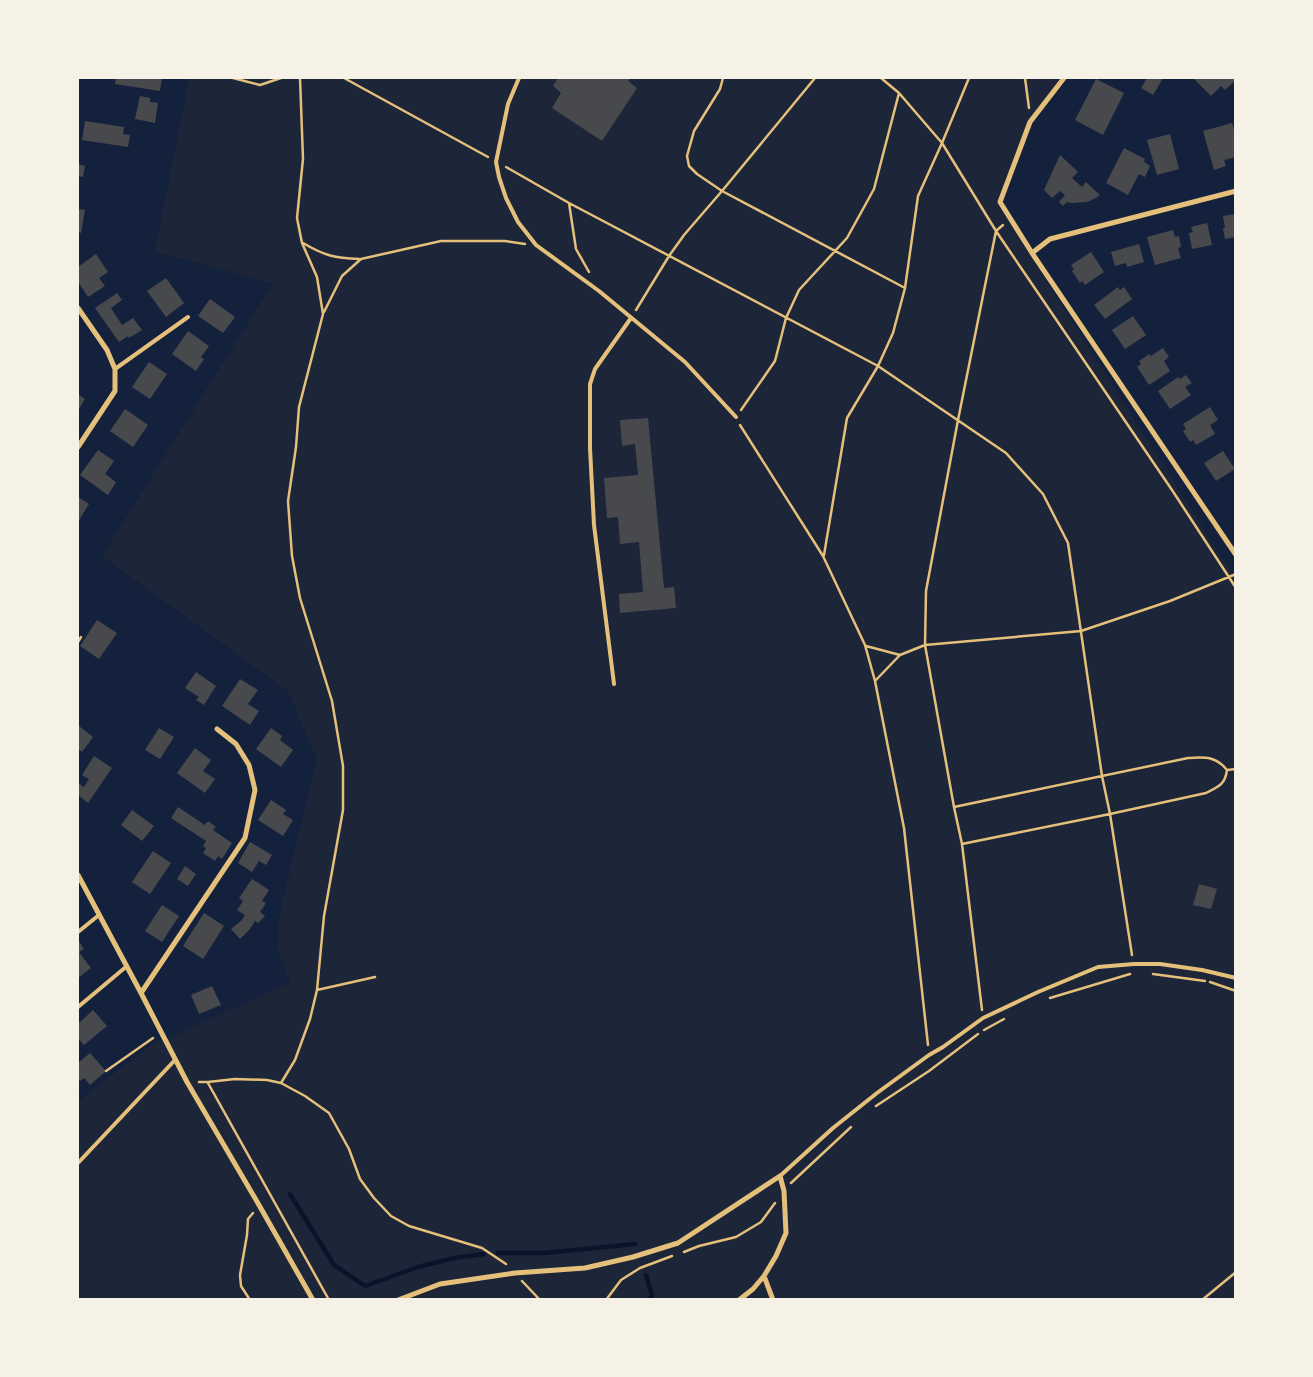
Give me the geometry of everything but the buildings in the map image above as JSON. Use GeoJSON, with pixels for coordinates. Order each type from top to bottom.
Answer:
{"type":"FeatureCollection","features":[{"type":"Feature","properties":{"kind":"street"},"geometry":{"type":"LineString","coordinates":[[1064,78],[1030,122],[1000,202],[1032,253],[1236,555]]}},
{"type":"Feature","properties":{"kind":"street"},"geometry":{"type":"LineString","coordinates":[[1032,253],[1050,239],[1236,192]]}},
{"type":"Feature","properties":{"kind":"street"},"geometry":{"type":"LineString","coordinates":[[78,308],[107,350],[114,369],[115,391],[78,447]]}},
{"type":"Feature","properties":{"kind":"street"},"geometry":{"type":"LineString","coordinates":[[141,993],[245,838],[255,790],[249,765],[236,744],[216,729]]}},
{"type":"Feature","properties":{"kind":"street"},"geometry":{"type":"LineString","coordinates":[[78,875],[187,1082],[313,1300]]}},
{"type":"Feature","properties":{"kind":"street"},"geometry":{"type":"LineString","coordinates":[[398,1300],[440,1284],[515,1273],[585,1268],[633,1257],[678,1243],[780,1176],[784,1191],[786,1232],[776,1256],[764,1276],[753,1289],[739,1300]]}},
{"type":"Feature","properties":{"kind":"street"},"geometry":{"type":"LineString","coordinates":[[764,1276],[773,1300]]}},
{"type":"Feature","properties":{"kind":"lane"},"geometry":{"type":"LineString","coordinates":[[519,78],[508,104],[496,162],[506,198],[518,222],[536,245],[599,291],[685,362],[736,417]]}},
{"type":"Feature","properties":{"kind":"lane"},"geometry":{"type":"LineString","coordinates":[[114,369],[188,317]]}},
{"type":"Feature","properties":{"kind":"lane"},"geometry":{"type":"LineString","coordinates":[[614,684],[594,525],[590,448],[590,384],[595,369],[631,318]]}},
{"type":"Feature","properties":{"kind":"lane"},"geometry":{"type":"LineString","coordinates":[[78,932],[99,915]]}},
{"type":"Feature","properties":{"kind":"lane"},"geometry":{"type":"LineString","coordinates":[[780,1176],[833,1128],[929,1055],[983,1018],[1038,992],[1098,967],[1134,964],[1160,964],[1202,970],[1236,978]]}},
{"type":"Feature","properties":{"kind":"lane"},"geometry":{"type":"LineString","coordinates":[[78,1007],[127,966]]}},
{"type":"Feature","properties":{"kind":"lane"},"geometry":{"type":"LineString","coordinates":[[78,1163],[175,1060]]}},
{"type":"Feature","properties":{"kind":"path"},"geometry":{"type":"LineString","coordinates":[[233,78],[260,85],[281,78]]}},
{"type":"Feature","properties":{"kind":"path"},"geometry":{"type":"LineString","coordinates":[[300,78],[303,159],[297,218],[302,243],[318,277],[323,314]]}},
{"type":"Feature","properties":{"kind":"path"},"geometry":{"type":"LineString","coordinates":[[344,78],[569,203],[878,366],[1006,452],[1043,494],[1068,543],[1102,776],[1110,814],[1134,964]]}},
{"type":"Feature","properties":{"kind":"path"},"geometry":{"type":"LineString","coordinates":[[723,78],[720,89],[694,130],[687,156],[689,166],[697,174],[722,191],[905,288]]}},
{"type":"Feature","properties":{"kind":"path"},"geometry":{"type":"LineString","coordinates":[[631,318],[684,235],[815,78]]}},
{"type":"Feature","properties":{"kind":"path"},"geometry":{"type":"LineString","coordinates":[[881,78],[899,93],[942,143],[996,231],[1172,490],[1236,588]]}},
{"type":"Feature","properties":{"kind":"path"},"geometry":{"type":"LineString","coordinates":[[823,556],[847,418],[878,366],[893,333],[905,288],[918,196],[969,78]]}},
{"type":"Feature","properties":{"kind":"path"},"geometry":{"type":"LineString","coordinates":[[1025,78],[1030,122]]}},
{"type":"Feature","properties":{"kind":"path"},"geometry":{"type":"LineString","coordinates":[[899,93],[874,189],[847,238],[799,290],[786,318],[774,361],[736,417],[823,556],[865,646],[875,681],[904,828],[929,1055]]}},
{"type":"Feature","properties":{"kind":"path"},"geometry":{"type":"LineString","coordinates":[[569,203],[576,249],[590,274]]}},
{"type":"Feature","properties":{"kind":"path"},"geometry":{"type":"LineString","coordinates":[[985,1029],[962,844],[925,645],[926,591],[996,231],[1010,219]]}},
{"type":"Feature","properties":{"kind":"path"},"geometry":{"type":"LineString","coordinates":[[302,243],[318,252],[338,258],[361,259],[441,242],[505,241],[536,245]]}},
{"type":"Feature","properties":{"kind":"path"},"geometry":{"type":"LineString","coordinates":[[281,1083],[301,1047],[317,990],[324,916],[343,810],[343,766],[332,701],[300,598],[292,556],[288,501],[296,447],[299,407],[323,314],[342,276],[361,259]]}},
{"type":"Feature","properties":{"kind":"path"},"geometry":{"type":"LineString","coordinates":[[875,681],[900,655],[925,645],[1081,631],[1170,601],[1236,574]]}},
{"type":"Feature","properties":{"kind":"path"},"geometry":{"type":"LineString","coordinates":[[78,642],[81,637]]}},
{"type":"Feature","properties":{"kind":"path"},"geometry":{"type":"LineString","coordinates":[[865,646],[900,655]]}},
{"type":"Feature","properties":{"kind":"path"},"geometry":{"type":"LineString","coordinates":[[954,807],[1188,758],[1212,758],[1221,762],[1227,770],[1226,779],[1218,787],[1206,793],[962,844]]}},
{"type":"Feature","properties":{"kind":"path"},"geometry":{"type":"LineString","coordinates":[[1227,770],[1236,769]]}},
{"type":"Feature","properties":{"kind":"path"},"geometry":{"type":"LineString","coordinates":[[1050,998],[1138,972]]}},
{"type":"Feature","properties":{"kind":"path"},"geometry":{"type":"LineString","coordinates":[[1146,973],[1208,981],[1236,991]]}},
{"type":"Feature","properties":{"kind":"path"},"geometry":{"type":"LineString","coordinates":[[317,990],[375,977]]}},
{"type":"Feature","properties":{"kind":"path"},"geometry":{"type":"LineString","coordinates":[[872,1110],[929,1071],[985,1029],[1009,1017]]}},
{"type":"Feature","properties":{"kind":"path"},"geometry":{"type":"LineString","coordinates":[[106,1071],[161,1032]]}},
{"type":"Feature","properties":{"kind":"path"},"geometry":{"type":"LineString","coordinates":[[187,1082],[235,1079],[267,1080],[281,1083],[305,1096],[329,1113],[349,1149],[360,1179],[391,1216],[409,1226],[482,1248],[505,1264],[540,1300]]}},
{"type":"Feature","properties":{"kind":"path"},"geometry":{"type":"LineString","coordinates":[[208,1082],[330,1300]]}},
{"type":"Feature","properties":{"kind":"path"},"geometry":{"type":"LineString","coordinates":[[682,1252],[736,1236],[761,1222],[792,1181],[856,1122]]}},
{"type":"Feature","properties":{"kind":"path"},"geometry":{"type":"LineString","coordinates":[[250,1300],[241,1286],[240,1275],[248,1235],[248,1219],[259,1205]]}},
{"type":"Feature","properties":{"kind":"path"},"geometry":{"type":"LineString","coordinates":[[606,1300],[621,1280],[640,1268],[674,1256]]}},
{"type":"Feature","properties":{"kind":"path"},"geometry":{"type":"LineString","coordinates":[[1202,1300],[1236,1272]]}},
{"type":"Feature","properties":{"kind":"shaded area"},"geometry":{"type":"Polygon","coordinates":[[[189,78],[1061,78],[1029,121],[997,202],[1235,578],[1235,1299],[78,1300],[78,1101],[157,1041],[176,1035],[290,982],[278,951],[279,916],[317,759],[288,691],[102,556],[273,283],[155,252],[189,78]]]}},
{"type":"Feature","properties":{"kind":"waterway"},"geometry":{"type":"LineString","coordinates":[[290,1194],[334,1265],[365,1286],[418,1267],[454,1258],[484,1254]]}},
{"type":"Feature","properties":{"kind":"waterway"},"geometry":{"type":"LineString","coordinates":[[498,1253],[544,1253],[635,1244]]}},
{"type":"Feature","properties":{"kind":"waterway"},"geometry":{"type":"LineString","coordinates":[[646,1275],[652,1295],[649,1300]]}}]}
